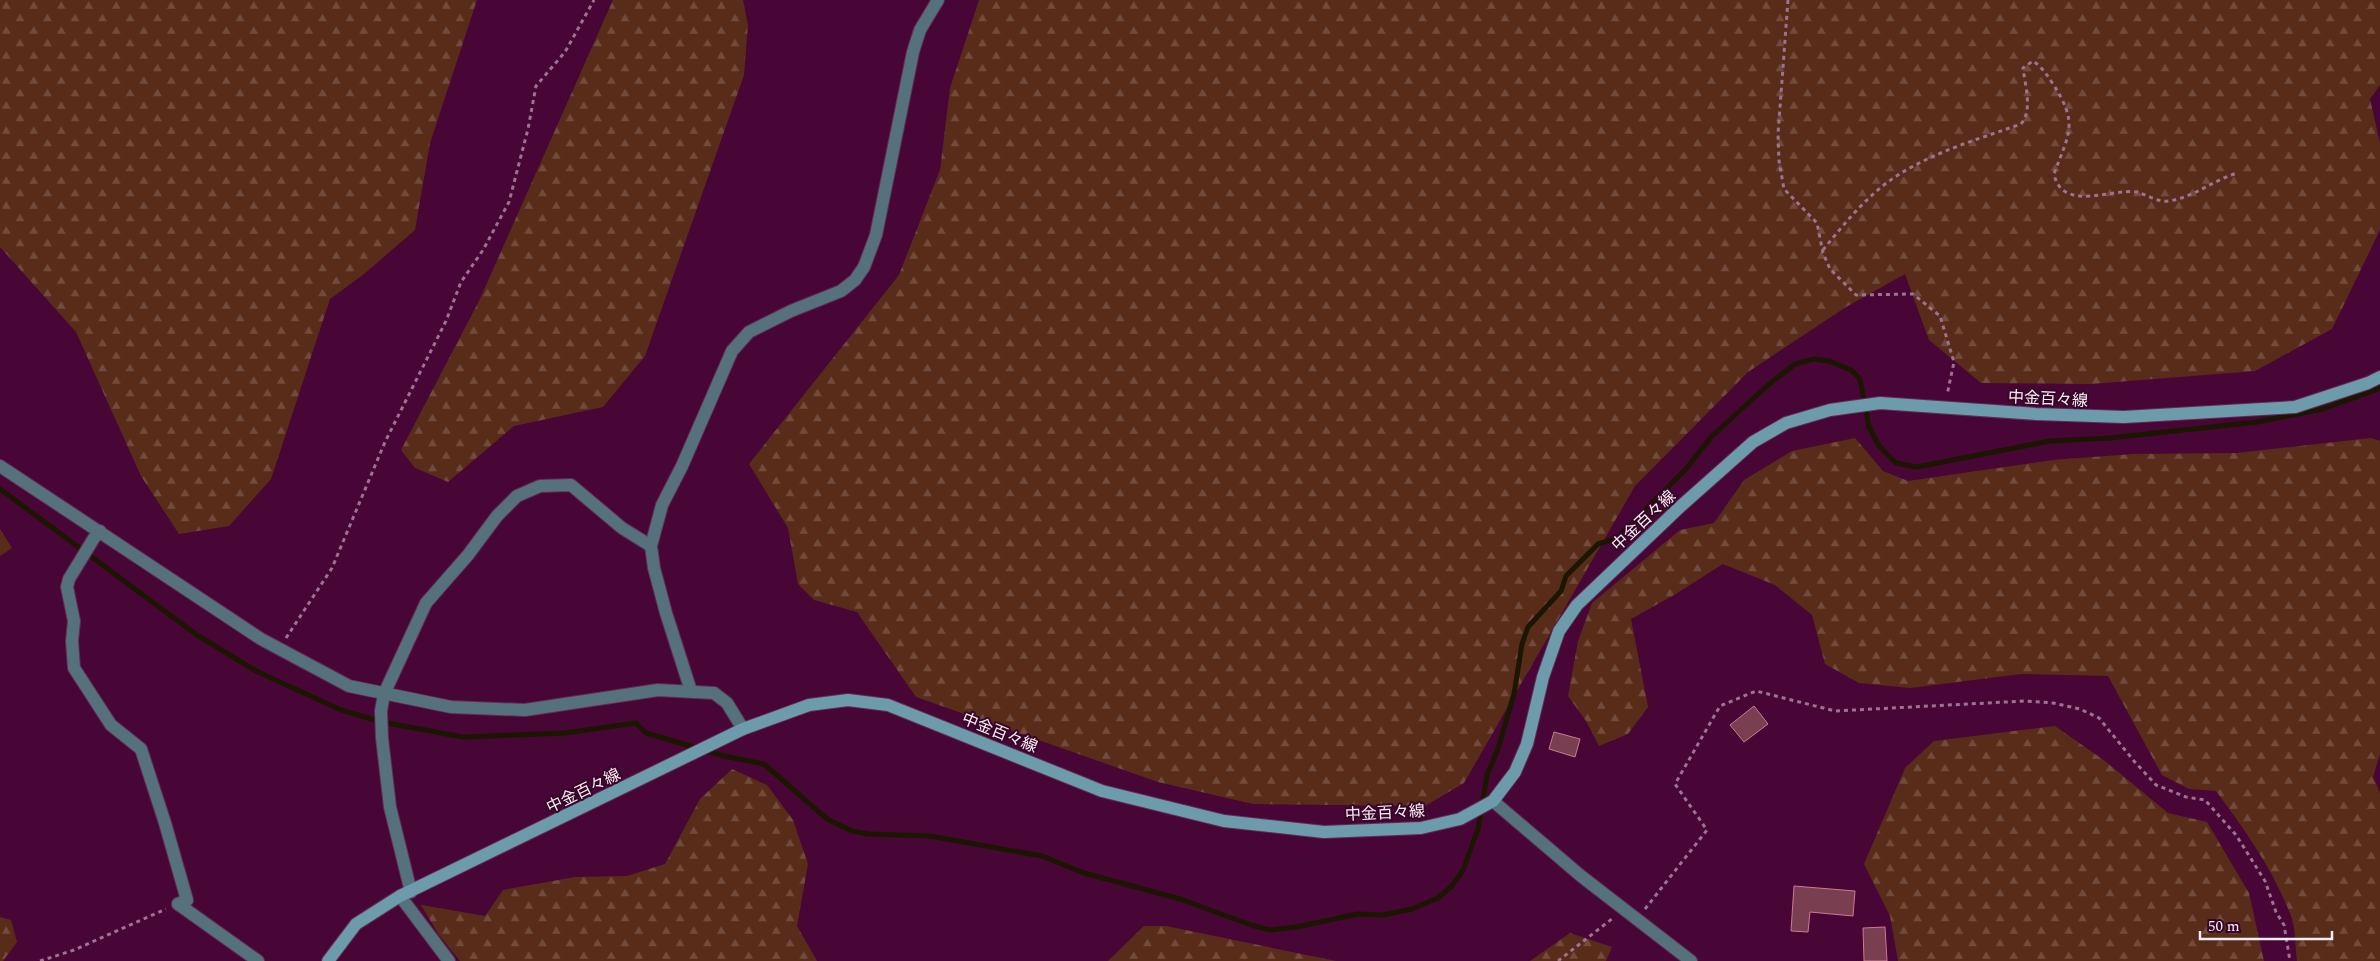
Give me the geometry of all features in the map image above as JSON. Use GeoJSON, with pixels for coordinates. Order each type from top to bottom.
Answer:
{"type":"FeatureCollection","features":[{"type":"Feature","properties":{"kind":"main road","name":"中金百々線"},"geometry":{"type":"LineString","coordinates":[[328,961],[356,924],[406,894],[692,756],[743,729],[809,705],[848,700],[888,705],[1102,790],[1224,821],[1324,832],[1422,828],[1460,819],[1493,801],[1515,772],[1527,744],[1543,677],[1559,631],[1577,605],[1681,506],[1753,442],[1786,423],[1830,410],[1880,403],[2124,417],[2295,407],[2368,383],[2380,377]]}},
{"type":"Feature","properties":{"kind":"street"},"geometry":{"type":"LineString","coordinates":[[691,691],[654,568],[652,546],[662,506],[682,466],[732,351],[749,332],[791,311],[841,290],[855,280],[864,267],[876,236],[913,52],[920,30],[938,0]]}},
{"type":"Feature","properties":{"kind":"street"},"geometry":{"type":"LineString","coordinates":[[0,466],[97,534],[278,650],[349,686],[451,707],[525,710],[658,690],[691,691],[714,694],[727,703],[743,729]]}},
{"type":"Feature","properties":{"kind":"street"},"geometry":{"type":"LineString","coordinates":[[449,961],[406,894],[390,807],[380,711],[384,694],[426,603],[468,555],[497,516],[517,496],[540,486],[571,486],[622,528],[652,546]]}},
{"type":"Feature","properties":{"kind":"street"},"geometry":{"type":"LineString","coordinates":[[97,534],[69,578],[67,587],[74,620],[72,641],[74,668],[111,725],[141,749],[187,900],[178,904]]}},
{"type":"Feature","properties":{"kind":"street"},"geometry":{"type":"LineString","coordinates":[[1493,801],[1620,907],[1691,961]]}},
{"type":"Feature","properties":{"kind":"street"},"geometry":{"type":"LineString","coordinates":[[178,904],[258,961]]}},
{"type":"Feature","properties":{"kind":"path"},"geometry":{"type":"LineString","coordinates":[[278,650],[332,568],[385,442],[446,321],[461,282],[483,250],[509,202],[528,130],[536,86],[565,52],[594,0]]}},
{"type":"Feature","properties":{"kind":"path"},"geometry":{"type":"LineString","coordinates":[[1788,0],[1778,134],[1779,162],[1784,189],[1818,223],[1823,250],[1830,268],[1856,294],[1913,294],[1940,316],[1954,362],[1945,408]]}},
{"type":"Feature","properties":{"kind":"path"},"geometry":{"type":"LineString","coordinates":[[1823,250],[1854,212],[1897,176],[1934,155],[2021,124],[2026,118],[2028,108],[2024,68],[2033,61],[2041,66],[2067,105],[2070,130],[2054,174],[2056,181],[2066,191],[2084,197],[2136,192],[2167,202],[2190,195],[2219,180],[2237,174]]}},
{"type":"Feature","properties":{"kind":"path"},"geometry":{"type":"LineString","coordinates":[[1637,920],[1707,830],[1675,784],[1720,706],[1756,691],[1835,711],[2025,700],[2053,703],[2080,709],[2099,718],[2156,785],[2186,797],[2205,800],[2236,834],[2265,881],[2276,912],[2284,925],[2290,961]]}},
{"type":"Feature","properties":{"kind":"path"},"geometry":{"type":"LineString","coordinates":[[40,961],[74,950],[178,904]]}},
{"type":"Feature","properties":{"kind":"path"},"geometry":{"type":"LineString","coordinates":[[1558,961],[1612,918],[1620,907]]}},
{"type":"Feature","properties":{"kind":"green space"},"geometry":{"type":"Polygon","coordinates":[[[0,0],[477,0],[430,143],[415,230],[364,274],[330,299],[271,479],[229,526],[179,534],[141,476],[76,332],[0,247],[0,0]]]}},
{"type":"Feature","properties":{"kind":"green space"},"geometry":{"type":"Polygon","coordinates":[[[613,0],[743,0],[748,25],[744,75],[645,356],[603,407],[514,426],[448,482],[415,468],[401,450],[479,301],[613,0]]]}},
{"type":"Feature","properties":{"kind":"green space"},"geometry":{"type":"Polygon","coordinates":[[[979,0],[2380,0],[2380,85],[2370,99],[2380,143],[2380,230],[2332,329],[2255,371],[2091,384],[1981,383],[1929,340],[1905,274],[1846,307],[1748,372],[1635,486],[1464,783],[1425,806],[1253,804],[1158,782],[916,697],[857,612],[814,600],[798,584],[788,528],[749,464],[899,275],[940,170],[950,88],[979,0]]]}},
{"type":"Feature","properties":{"kind":"green space"},"geometry":{"type":"Polygon","coordinates":[[[1855,438],[1883,471],[1908,481],[2053,460],[2133,454],[2236,453],[2371,438],[2380,441],[2380,754],[2373,777],[2380,793],[2380,961],[2297,961],[2292,919],[2268,868],[2248,836],[2216,791],[2189,789],[2162,775],[2108,676],[2021,674],[1910,688],[1859,683],[1825,664],[1812,615],[1775,585],[1723,564],[1631,619],[1648,707],[1628,734],[1599,746],[1586,721],[1568,696],[1578,641],[1592,603],[1680,530],[1714,523],[1744,480],[1792,451],[1855,438]]]}},
{"type":"Feature","properties":{"kind":"green space"},"geometry":{"type":"Polygon","coordinates":[[[0,529],[12,548],[0,556],[0,529]]]}},
{"type":"Feature","properties":{"kind":"green space"},"geometry":{"type":"Polygon","coordinates":[[[2055,726],[2105,761],[2168,813],[2207,822],[2249,893],[2264,961],[1898,961],[1890,916],[1864,864],[1905,768],[1934,741],[2055,726]]]}},
{"type":"Feature","properties":{"kind":"green space"},"geometry":{"type":"Polygon","coordinates":[[[732,769],[767,785],[793,820],[808,864],[797,926],[817,961],[460,961],[439,935],[421,905],[485,916],[503,890],[575,877],[627,876],[665,864],[700,799],[732,769]]]}},
{"type":"Feature","properties":{"kind":"green space"},"geometry":{"type":"Polygon","coordinates":[[[0,917],[11,920],[17,942],[3,961],[0,961],[0,917]]]}},
{"type":"Feature","properties":{"kind":"green space"},"geometry":{"type":"Polygon","coordinates":[[[1144,926],[1166,926],[1336,961],[1108,961],[1144,926]]]}},
{"type":"Feature","properties":{"kind":"green space"},"geometry":{"type":"Polygon","coordinates":[[[1570,933],[1612,947],[1606,961],[1530,961],[1570,933]]]}},
{"type":"Feature","properties":{"kind":"building"},"geometry":{"type":"Polygon","coordinates":[[[1754,706],[1768,724],[1744,742],[1730,725],[1754,706]]]}},
{"type":"Feature","properties":{"kind":"building"},"geometry":{"type":"Polygon","coordinates":[[[1554,732],[1580,739],[1575,757],[1549,749],[1554,732]]]}},
{"type":"Feature","properties":{"kind":"building"},"geometry":{"type":"Polygon","coordinates":[[[1794,886],[1855,891],[1853,916],[1810,912],[1808,932],[1791,931],[1794,886]]]}},
{"type":"Feature","properties":{"kind":"building"},"geometry":{"type":"Polygon","coordinates":[[[1885,927],[1887,961],[1864,961],[1863,928],[1885,927]]]}},
{"type":"Feature","properties":{"kind":"waterway"},"geometry":{"type":"LineString","coordinates":[[0,489],[197,635],[256,671],[341,710],[382,722],[463,737],[565,733],[636,723],[646,733],[724,756],[764,764],[827,819],[852,831],[868,834],[930,836],[1042,856],[1084,873],[1180,899],[1270,930],[1296,927],[1358,914],[1383,915],[1412,909],[1438,898],[1452,886],[1463,870],[1478,829],[1487,775],[1498,749],[1514,694],[1522,644],[1528,627],[1561,591],[1566,576],[1598,544],[1617,538],[1686,469],[1711,437],[1768,385],[1795,364],[1814,359],[1829,361],[1851,370],[1860,379],[1869,427],[1879,446],[1896,463],[1917,467],[2050,441],[2110,438],[2257,422],[2323,409],[2380,388]]}}]}
